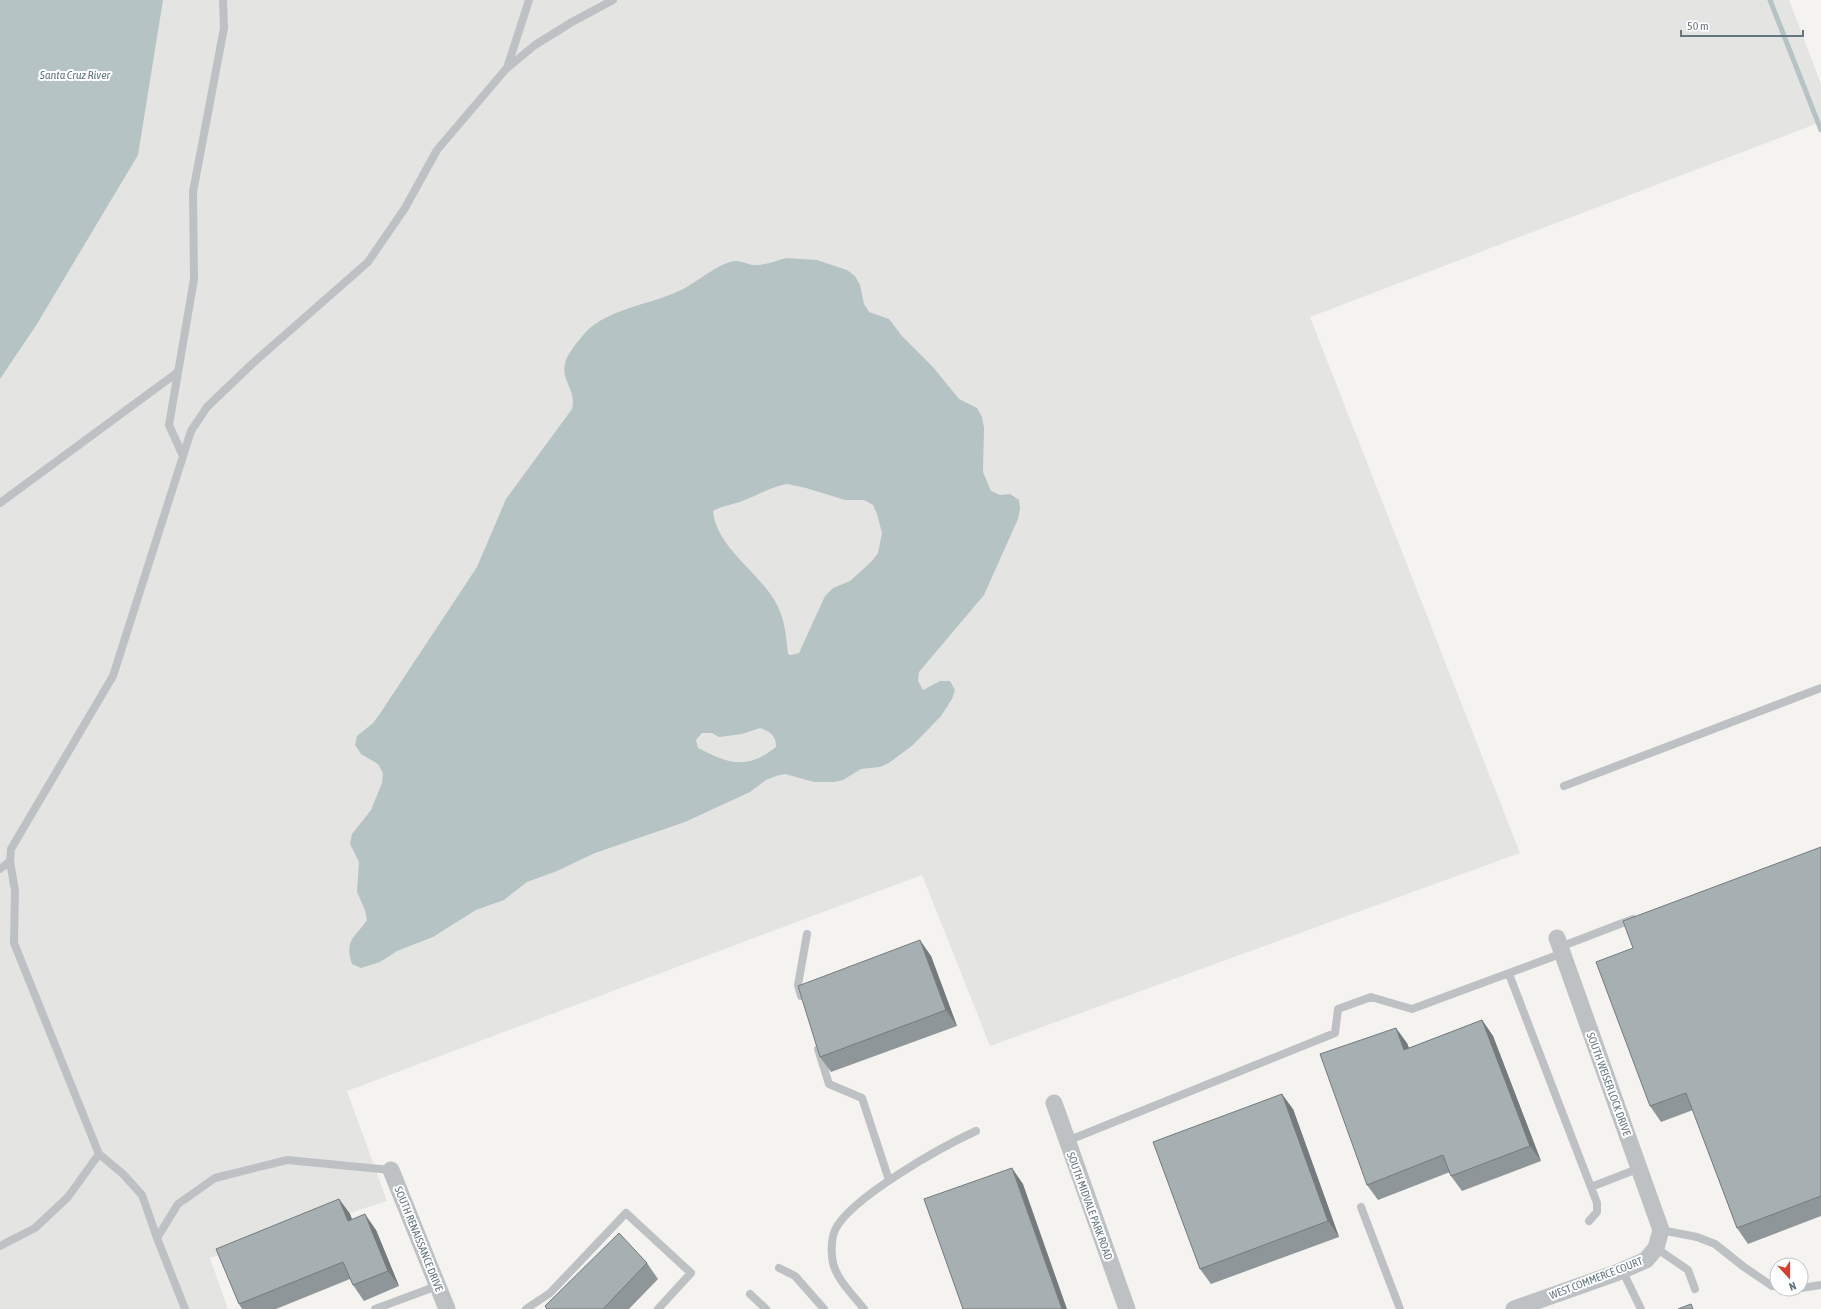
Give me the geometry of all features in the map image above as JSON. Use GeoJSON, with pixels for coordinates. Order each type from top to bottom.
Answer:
{"type":"FeatureCollection","features":[{"type":"Feature","properties":{"kind":"street","name":"SOUTH WEISER LOCK DRIVE"},"geometry":{"type":"LineString","coordinates":[[1560,946],[1661,1230]]}},
{"type":"Feature","properties":{"kind":"street","name":"SOUTH MIDVALE PARK ROAD"},"geometry":{"type":"LineString","coordinates":[[1054,1103],[1127,1309]]}},
{"type":"Feature","properties":{"kind":"street","name":"SOUTH RENAISSANCE DRIVE"},"geometry":{"type":"LineString","coordinates":[[391,1170],[447,1309]]}},
{"type":"Feature","properties":{"kind":"street"},"geometry":{"type":"LineString","coordinates":[[1656,1248],[1661,1230]]}},
{"type":"Feature","properties":{"kind":"street","name":"WEST COMMERCE COURT"},"geometry":{"type":"LineString","coordinates":[[1514,1309],[1646,1260],[1656,1248]]}},
{"type":"Feature","properties":{"kind":"lane"},"geometry":{"type":"LineString","coordinates":[[182,456],[168,425],[194,279],[193,192],[224,28],[223,0]]}},
{"type":"Feature","properties":{"kind":"lane"},"geometry":{"type":"LineString","coordinates":[[506,69],[529,0]]}},
{"type":"Feature","properties":{"kind":"lane"},"geometry":{"type":"LineString","coordinates":[[185,1309],[156,1238],[142,1195],[122,1174],[99,1154],[14,943],[15,891],[10,861],[11,849],[113,676],[182,456],[191,431],[207,407],[253,363],[368,262],[405,208],[437,150],[506,69],[535,45],[572,22],[613,0]]}},
{"type":"Feature","properties":{"kind":"lane"},"geometry":{"type":"LineString","coordinates":[[0,503],[178,372]]}},
{"type":"Feature","properties":{"kind":"lane"},"geometry":{"type":"LineString","coordinates":[[1564,786],[1821,688]]}},
{"type":"Feature","properties":{"kind":"lane"},"geometry":{"type":"LineString","coordinates":[[0,869],[10,861]]}},
{"type":"Feature","properties":{"kind":"lane"},"geometry":{"type":"LineString","coordinates":[[1067,1141],[1335,1033],[1338,1009],[1371,996],[1412,1009],[1509,974],[1560,946],[1644,915]]}},
{"type":"Feature","properties":{"kind":"lane"},"geometry":{"type":"LineString","coordinates":[[803,1000],[798,985],[807,934]]}},
{"type":"Feature","properties":{"kind":"lane"},"geometry":{"type":"LineString","coordinates":[[1509,974],[1597,1203],[1597,1212],[1589,1221]]}},
{"type":"Feature","properties":{"kind":"lane"},"geometry":{"type":"LineString","coordinates":[[815,1038],[829,1084],[862,1098],[889,1180]]}},
{"type":"Feature","properties":{"kind":"lane"},"geometry":{"type":"LineString","coordinates":[[864,1309],[838,1273],[834,1264],[832,1249],[834,1231],[844,1216],[889,1180],[957,1140],[976,1132]]}},
{"type":"Feature","properties":{"kind":"lane"},"geometry":{"type":"LineString","coordinates":[[0,1246],[36,1228],[68,1197],[99,1154]]}},
{"type":"Feature","properties":{"kind":"lane"},"geometry":{"type":"LineString","coordinates":[[156,1238],[178,1204],[215,1178],[287,1160],[391,1170]]}},
{"type":"Feature","properties":{"kind":"lane"},"geometry":{"type":"LineString","coordinates":[[1590,1187],[1640,1168]]}},
{"type":"Feature","properties":{"kind":"lane"},"geometry":{"type":"LineString","coordinates":[[1362,1207],[1400,1309]]}},
{"type":"Feature","properties":{"kind":"lane"},"geometry":{"type":"LineString","coordinates":[[526,1309],[550,1293],[626,1212],[691,1273],[658,1309]]}},
{"type":"Feature","properties":{"kind":"lane"},"geometry":{"type":"LineString","coordinates":[[1661,1230],[1697,1237],[1716,1244],[1749,1271],[1769,1284]]}},
{"type":"Feature","properties":{"kind":"lane"},"geometry":{"type":"LineString","coordinates":[[1656,1248],[1688,1270],[1695,1289]]}},
{"type":"Feature","properties":{"kind":"lane"},"geometry":{"type":"LineString","coordinates":[[780,1268],[795,1276],[824,1309]]}},
{"type":"Feature","properties":{"kind":"lane"},"geometry":{"type":"LineString","coordinates":[[1622,1270],[1641,1309]]}},
{"type":"Feature","properties":{"kind":"lane"},"geometry":{"type":"LineString","coordinates":[[1809,1287],[1821,1285]]}},
{"type":"Feature","properties":{"kind":"lane"},"geometry":{"type":"LineString","coordinates":[[375,1309],[437,1286]]}},
{"type":"Feature","properties":{"kind":"lane"},"geometry":{"type":"LineString","coordinates":[[750,1294],[766,1309]]}},
{"type":"Feature","properties":{"kind":"shaded area"},"geometry":{"type":"Polygon","coordinates":[[[0,0],[1789,0],[1821,84],[1821,122],[1310,317],[1520,853],[990,1046],[922,875],[347,1091],[387,1201],[210,1258],[228,1309],[0,1309],[0,0]]]}},
{"type":"Feature","properties":{"kind":"water","name":"Santa Cruz River"},"geometry":{"type":"Polygon","coordinates":[[[0,0],[163,0],[138,155],[37,324],[0,379],[0,0]]]}},
{"type":"Feature","properties":{"kind":"water"},"geometry":{"type":"Polygon","coordinates":[[[787,258],[817,260],[847,270],[855,276],[860,285],[864,304],[869,312],[889,319],[902,336],[933,367],[959,399],[977,408],[982,417],[984,428],[983,472],[991,491],[1000,495],[1010,494],[1019,500],[1020,509],[1018,519],[984,595],[919,672],[918,681],[923,690],[940,681],[950,681],[955,690],[952,699],[941,716],[913,745],[889,763],[880,767],[861,769],[843,780],[834,782],[814,782],[785,774],[776,776],[766,780],[750,792],[685,822],[595,853],[557,871],[527,882],[504,900],[476,910],[433,937],[397,951],[380,962],[361,968],[352,964],[349,949],[350,944],[352,939],[367,920],[365,910],[357,892],[359,862],[350,844],[352,834],[371,810],[382,783],[383,773],[378,764],[361,754],[355,745],[357,736],[373,723],[379,715],[477,567],[506,499],[572,409],[572,395],[566,379],[564,367],[570,352],[590,328],[601,321],[624,310],[661,298],[685,288],[724,264],[736,261],[752,265],[761,265],[787,258]],[[787,484],[775,487],[740,502],[713,511],[716,524],[729,547],[768,590],[775,601],[783,620],[788,654],[791,655],[799,653],[825,596],[833,588],[850,581],[872,561],[878,553],[882,533],[873,505],[864,500],[845,500],[787,484]],[[760,728],[742,734],[719,737],[712,733],[702,733],[696,740],[698,748],[729,761],[747,762],[766,754],[776,747],[772,734],[760,728]]]}},
{"type":"Feature","properties":{"kind":"building"},"geometry":{"type":"Polygon","coordinates":[[[1821,847],[1821,1196],[1737,1228],[1686,1093],[1650,1106],[1596,962],[1633,948],[1623,921],[1821,847]]]}},
{"type":"Feature","properties":{"kind":"building"},"geometry":{"type":"Polygon","coordinates":[[[920,940],[946,1010],[820,1057],[798,986],[920,940]]]}},
{"type":"Feature","properties":{"kind":"building"},"geometry":{"type":"Polygon","coordinates":[[[1482,1020],[1530,1146],[1451,1176],[1443,1155],[1367,1185],[1320,1054],[1396,1028],[1404,1050],[1482,1020]]]}},
{"type":"Feature","properties":{"kind":"building"},"geometry":{"type":"Polygon","coordinates":[[[1282,1094],[1328,1221],[1200,1269],[1153,1142],[1282,1094]]]}},
{"type":"Feature","properties":{"kind":"building"},"geometry":{"type":"Polygon","coordinates":[[[1012,1168],[1062,1309],[963,1309],[924,1199],[1012,1168]]]}},
{"type":"Feature","properties":{"kind":"building"},"geometry":{"type":"Polygon","coordinates":[[[339,1199],[348,1221],[365,1214],[388,1271],[353,1285],[343,1262],[239,1304],[216,1249],[339,1199]]]}},
{"type":"Feature","properties":{"kind":"building"},"geometry":{"type":"Polygon","coordinates":[[[619,1233],[647,1263],[603,1309],[547,1309],[545,1306],[619,1233]]]}},
{"type":"Feature","properties":{"kind":"building"},"geometry":{"type":"Polygon","coordinates":[[[1691,1304],[1693,1309],[1678,1309],[1691,1304]]]}},
{"type":"Feature","properties":{"kind":"waterway"},"geometry":{"type":"LineString","coordinates":[[1770,0],[1821,130]]}}]}
